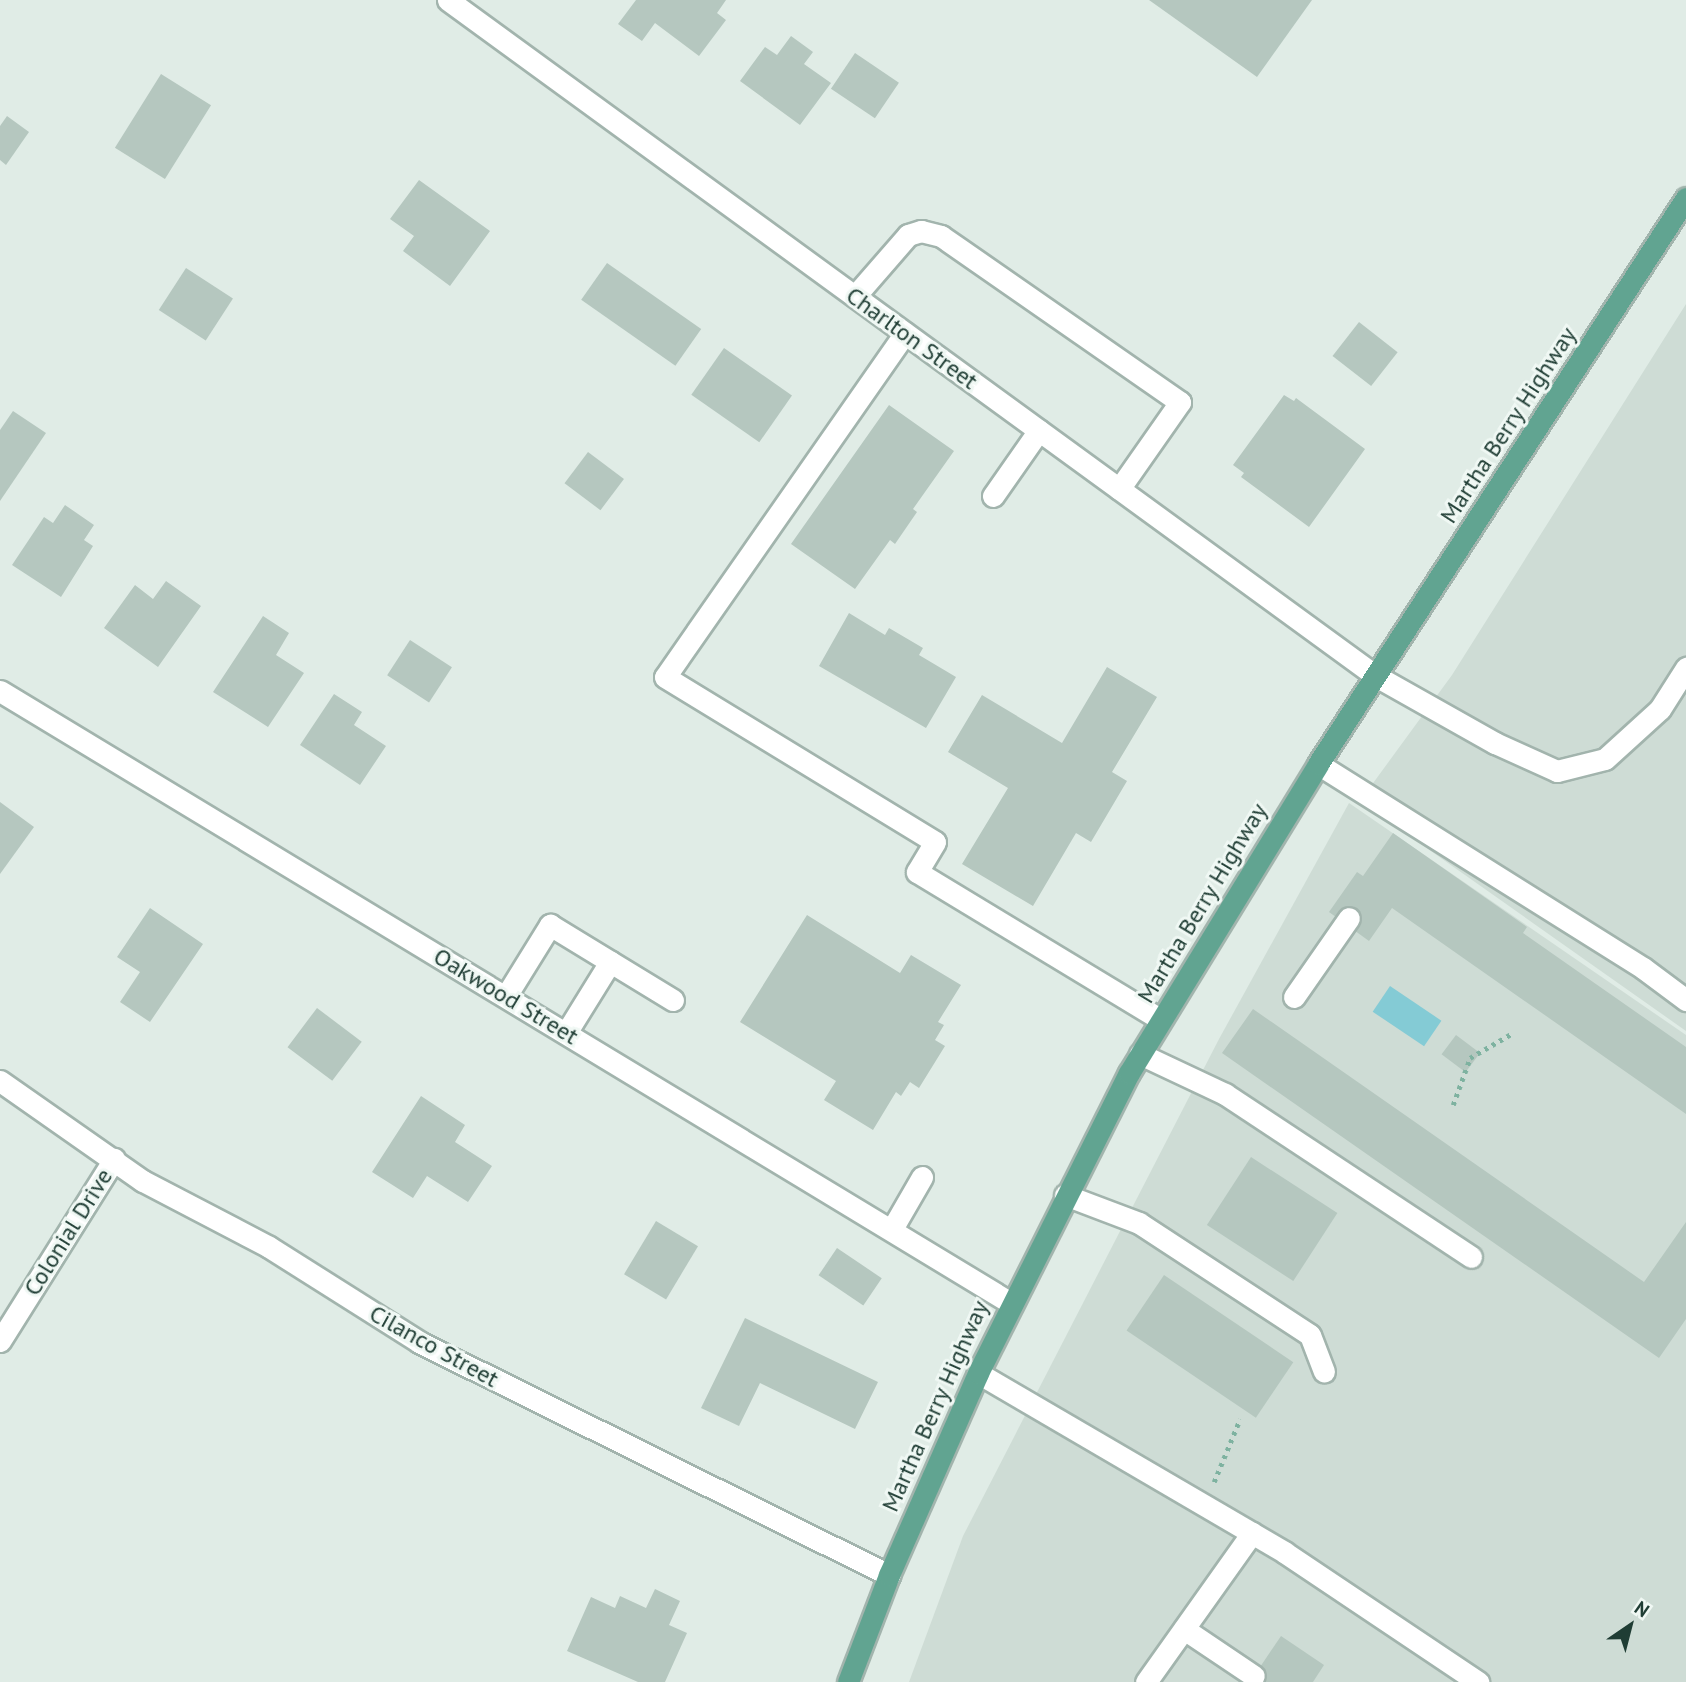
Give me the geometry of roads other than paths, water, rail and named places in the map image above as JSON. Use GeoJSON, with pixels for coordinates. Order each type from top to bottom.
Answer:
{"type":"FeatureCollection","features":[{"type":"Feature","properties":{"kind":"main road","name":"Martha Berry Highway"},"geometry":{"type":"LineString","coordinates":[[848,1682],[888,1575],[978,1373],[1065,1195],[1140,1054],[1318,764],[1686,198]]}},
{"type":"Feature","properties":{"kind":"street","name":"Charlton Street"},"geometry":{"type":"LineString","coordinates":[[448,0],[1376,676],[1495,743],[1557,771],[1605,759],[1660,709],[1686,668]]}},
{"type":"Feature","properties":{"kind":"street"},"geometry":{"type":"LineString","coordinates":[[855,296],[908,235],[921,231],[941,236],[1180,402],[1119,489]]}},
{"type":"Feature","properties":{"kind":"street"},"geometry":{"type":"LineString","coordinates":[[905,333],[665,677],[935,842],[917,872],[1161,1020]]}},
{"type":"Feature","properties":{"kind":"street"},"geometry":{"type":"LineString","coordinates":[[993,496],[1039,430]]}},
{"type":"Feature","properties":{"kind":"street","name":"Oakwood Street"},"geometry":{"type":"LineString","coordinates":[[0,691],[892,1228],[1011,1303]]}},
{"type":"Feature","properties":{"kind":"street"},"geometry":{"type":"LineString","coordinates":[[1318,764],[1643,968],[1686,1000]]}},
{"type":"Feature","properties":{"kind":"street"},"geometry":{"type":"LineString","coordinates":[[1294,997],[1349,918]]}},
{"type":"Feature","properties":{"kind":"street"},"geometry":{"type":"LineString","coordinates":[[506,996],[550,925],[673,1000]]}},
{"type":"Feature","properties":{"kind":"street"},"geometry":{"type":"LineString","coordinates":[[566,1033],[610,962]]}},
{"type":"Feature","properties":{"kind":"street"},"geometry":{"type":"LineString","coordinates":[[1140,1054],[1225,1094],[1471,1257]]}},
{"type":"Feature","properties":{"kind":"street","name":"Cilanco Street"},"geometry":{"type":"LineString","coordinates":[[0,1081],[143,1181],[269,1247],[419,1342],[888,1575]]}},
{"type":"Feature","properties":{"kind":"street","name":"Colonial Drive"},"geometry":{"type":"LineString","coordinates":[[0,1341],[114,1159]]}},
{"type":"Feature","properties":{"kind":"street"},"geometry":{"type":"LineString","coordinates":[[892,1228],[922,1177]]}},
{"type":"Feature","properties":{"kind":"street"},"geometry":{"type":"LineString","coordinates":[[1065,1195],[1139,1223],[1310,1335],[1324,1371]]}},
{"type":"Feature","properties":{"kind":"street"},"geometry":{"type":"LineString","coordinates":[[978,1373],[1252,1533],[1478,1682]]}},
{"type":"Feature","properties":{"kind":"street"},"geometry":{"type":"LineString","coordinates":[[1146,1682],[1252,1533]]}},
{"type":"Feature","properties":{"kind":"street"},"geometry":{"type":"LineString","coordinates":[[1184,1629],[1254,1676]]}},
{"type":"Feature","properties":{"kind":"water"},"geometry":{"type":"Polygon","coordinates":[[[1390,986],[1441,1021],[1424,1046],[1373,1012],[1390,986]]]}}]}
